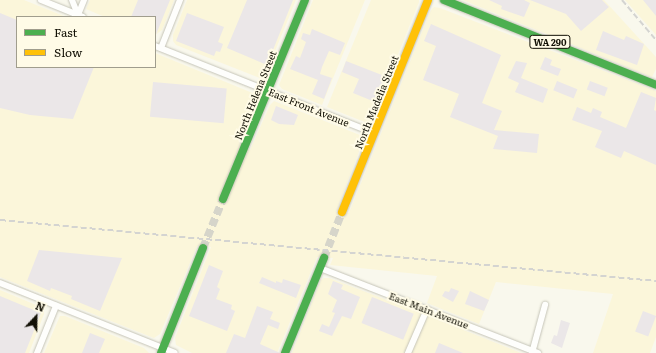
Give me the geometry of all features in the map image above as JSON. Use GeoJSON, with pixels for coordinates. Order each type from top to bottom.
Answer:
{"type":"FeatureCollection","features":[{"type":"Feature","properties":{"kind":"street"},"geometry":{"type":"LineString","coordinates":[[41,0],[81,16]]}},
{"type":"Feature","properties":{"kind":"street"},"geometry":{"type":"LineString","coordinates":[[72,0],[81,16]]}},
{"type":"Feature","properties":{"kind":"street"},"geometry":{"type":"LineString","coordinates":[[81,16],[84,0]]}},
{"type":"Feature","properties":{"kind":"street"},"geometry":{"type":"LineString","coordinates":[[158,47],[180,0]]}},
{"type":"Feature","properties":{"kind":"street","name":"North Helena Street"},"geometry":{"type":"LineString","coordinates":[[223,199],[305,0]]}},
{"type":"Feature","properties":{"kind":"street","name":"North Madelia Street"},"geometry":{"type":"LineString","coordinates":[[342,212],[428,0]]}},
{"type":"Feature","properties":{"kind":"street","name":"WA 290"},"geometry":{"type":"LineString","coordinates":[[444,0],[656,85]]}},
{"type":"Feature","properties":{"kind":"street","name":"East Front Avenue"},"geometry":{"type":"LineString","coordinates":[[158,47],[374,133]]}},
{"type":"Feature","properties":{"kind":"street"},"geometry":{"type":"LineString","coordinates":[[162,351],[203,248]]}},
{"type":"Feature","properties":{"kind":"street"},"geometry":{"type":"LineString","coordinates":[[285,353],[324,258]]}},
{"type":"Feature","properties":{"kind":"street","name":"East Main Avenue"},"geometry":{"type":"LineString","coordinates":[[320,268],[427,308],[534,352]]}},
{"type":"Feature","properties":{"kind":"street"},"geometry":{"type":"LineString","coordinates":[[0,283],[162,351],[175,353]]}},
{"type":"Feature","properties":{"kind":"street"},"geometry":{"type":"LineString","coordinates":[[534,352],[545,305]]}},
{"type":"Feature","properties":{"kind":"street"},"geometry":{"type":"LineString","coordinates":[[37,353],[56,306]]}},
{"type":"Feature","properties":{"kind":"street"},"geometry":{"type":"LineString","coordinates":[[408,353],[427,308]]}},
{"type":"Feature","properties":{"kind":"shaded area"},"geometry":{"type":"Polygon","coordinates":[[[0,0],[24,0],[64,16],[16,16],[16,68],[156,68],[156,53],[255,94],[256,98],[239,142],[250,150],[270,105],[274,101],[360,135],[363,141],[336,212],[349,213],[431,10],[434,7],[656,91],[656,337],[650,353],[593,353],[613,294],[496,282],[479,324],[427,303],[437,276],[330,265],[333,258],[317,257],[277,353],[192,353],[176,345],[175,338],[211,247],[197,246],[160,334],[154,338],[0,277],[0,0]]]}},
{"type":"Feature","properties":{"kind":"shaded area"},"geometry":{"type":"Polygon","coordinates":[[[90,0],[174,0],[162,30],[156,34],[156,16],[103,16],[86,9],[90,0]]]}},
{"type":"Feature","properties":{"kind":"shaded area"},"geometry":{"type":"Polygon","coordinates":[[[187,0],[296,0],[264,78],[260,78],[176,45],[173,41],[173,35],[187,0]]]}},
{"type":"Feature","properties":{"kind":"shaded area"},"geometry":{"type":"Polygon","coordinates":[[[313,0],[365,0],[322,105],[282,89],[279,85],[313,0]]]}},
{"type":"Feature","properties":{"kind":"shaded area"},"geometry":{"type":"Polygon","coordinates":[[[371,0],[419,0],[419,2],[372,119],[367,123],[327,107],[371,0]]]}},
{"type":"Feature","properties":{"kind":"shaded area"},"geometry":{"type":"Polygon","coordinates":[[[463,0],[604,0],[656,57],[656,69],[652,77],[463,0]]]}},
{"type":"Feature","properties":{"kind":"shaded area"},"geometry":{"type":"Polygon","coordinates":[[[625,0],[656,0],[656,35],[625,0]]]}},
{"type":"Feature","properties":{"kind":"shaded area"},"geometry":{"type":"Polygon","coordinates":[[[324,278],[329,278],[521,353],[292,353],[321,280],[324,278]]]}},
{"type":"Feature","properties":{"kind":"shaded area"},"geometry":{"type":"Polygon","coordinates":[[[0,290],[41,307],[44,310],[44,314],[29,353],[0,353],[0,290]]]}},
{"type":"Feature","properties":{"kind":"shaded area"},"geometry":{"type":"Polygon","coordinates":[[[60,316],[65,316],[144,348],[149,353],[44,353],[60,316]]]}},
{"type":"Feature","properties":{"kind":"building"},"geometry":{"type":"Polygon","coordinates":[[[138,0],[170,0],[156,35],[156,16],[131,16],[138,0]]]}},
{"type":"Feature","properties":{"kind":"building"},"geometry":{"type":"Polygon","coordinates":[[[247,0],[293,0],[267,65],[227,48],[247,0]]]}},
{"type":"Feature","properties":{"kind":"building"},"geometry":{"type":"Polygon","coordinates":[[[489,0],[524,0],[530,3],[524,17],[501,9],[502,6],[489,0]]]}},
{"type":"Feature","properties":{"kind":"building"},"geometry":{"type":"Polygon","coordinates":[[[530,0],[602,0],[609,7],[581,31],[566,14],[530,0]]]}},
{"type":"Feature","properties":{"kind":"building"},"geometry":{"type":"Polygon","coordinates":[[[643,0],[656,0],[656,16],[643,0]]]}},
{"type":"Feature","properties":{"kind":"building"},"geometry":{"type":"Polygon","coordinates":[[[0,13],[16,20],[16,68],[94,68],[73,119],[30,115],[0,108],[0,13]]]}},
{"type":"Feature","properties":{"kind":"building"},"geometry":{"type":"Polygon","coordinates":[[[187,13],[224,27],[218,42],[223,44],[220,52],[216,51],[214,56],[176,41],[187,13]]]}},
{"type":"Feature","properties":{"kind":"building"},"geometry":{"type":"Polygon","coordinates":[[[431,24],[501,55],[482,103],[502,111],[494,130],[539,134],[537,153],[493,149],[498,136],[450,117],[459,94],[423,80],[436,46],[424,41],[431,24]]]}},
{"type":"Feature","properties":{"kind":"building"},"geometry":{"type":"Polygon","coordinates":[[[312,29],[345,43],[340,55],[329,51],[322,67],[320,74],[332,78],[324,99],[312,94],[318,80],[290,69],[296,56],[300,58],[306,42],[301,39],[303,33],[310,35],[312,29]]]}},
{"type":"Feature","properties":{"kind":"building"},"geometry":{"type":"Polygon","coordinates":[[[603,31],[624,40],[626,36],[644,44],[637,65],[596,50],[603,31]]]}},
{"type":"Feature","properties":{"kind":"building"},"geometry":{"type":"Polygon","coordinates":[[[545,57],[552,60],[550,65],[561,69],[558,76],[540,69],[545,57]]]}},
{"type":"Feature","properties":{"kind":"building"},"geometry":{"type":"Polygon","coordinates":[[[346,61],[387,77],[375,102],[353,93],[359,79],[342,72],[346,61]]]}},
{"type":"Feature","properties":{"kind":"building"},"geometry":{"type":"Polygon","coordinates":[[[516,61],[527,63],[521,78],[548,89],[543,103],[515,92],[519,83],[508,78],[516,61]]]}},
{"type":"Feature","properties":{"kind":"building"},"geometry":{"type":"Polygon","coordinates":[[[557,81],[577,89],[574,99],[553,90],[557,81]]]}},
{"type":"Feature","properties":{"kind":"building"},"geometry":{"type":"Polygon","coordinates":[[[590,81],[608,88],[605,96],[587,89],[590,81]]]}},
{"type":"Feature","properties":{"kind":"building"},"geometry":{"type":"Polygon","coordinates":[[[153,82],[227,88],[224,123],[150,117],[153,82]]]}},
{"type":"Feature","properties":{"kind":"building"},"geometry":{"type":"Polygon","coordinates":[[[641,92],[656,98],[654,110],[656,111],[656,165],[624,151],[621,158],[595,147],[602,131],[572,120],[577,107],[591,113],[593,108],[602,112],[600,117],[626,128],[641,92]]]}},
{"type":"Feature","properties":{"kind":"building"},"geometry":{"type":"Polygon","coordinates":[[[276,106],[298,115],[294,125],[279,124],[271,120],[276,106]]]}},
{"type":"Feature","properties":{"kind":"building"},"geometry":{"type":"Polygon","coordinates":[[[39,250],[122,258],[100,311],[71,299],[72,296],[51,288],[50,291],[27,281],[39,250]]]}},
{"type":"Feature","properties":{"kind":"building"},"geometry":{"type":"Polygon","coordinates":[[[209,265],[223,271],[217,287],[220,289],[216,299],[232,305],[231,309],[235,311],[227,331],[189,316],[209,265]]]}},
{"type":"Feature","properties":{"kind":"building"},"geometry":{"type":"Polygon","coordinates":[[[262,277],[276,283],[276,281],[282,283],[283,279],[301,285],[296,298],[259,283],[262,277]]]}},
{"type":"Feature","properties":{"kind":"building"},"geometry":{"type":"Polygon","coordinates":[[[333,281],[343,285],[341,289],[360,297],[351,319],[342,316],[332,336],[319,331],[322,324],[329,327],[335,313],[332,312],[337,300],[328,294],[333,281]]]}},
{"type":"Feature","properties":{"kind":"building"},"geometry":{"type":"Polygon","coordinates":[[[451,288],[459,291],[453,302],[442,296],[445,291],[449,292],[451,288]]]}},
{"type":"Feature","properties":{"kind":"building"},"geometry":{"type":"Polygon","coordinates":[[[470,291],[489,300],[484,311],[465,304],[470,291]]]}},
{"type":"Feature","properties":{"kind":"building"},"geometry":{"type":"Polygon","coordinates":[[[0,296],[41,313],[25,353],[0,353],[0,296]]]}},
{"type":"Feature","properties":{"kind":"building"},"geometry":{"type":"Polygon","coordinates":[[[372,297],[414,314],[403,340],[362,323],[372,297]]]}},
{"type":"Feature","properties":{"kind":"building"},"geometry":{"type":"Polygon","coordinates":[[[257,306],[273,312],[270,319],[280,323],[278,329],[268,325],[260,344],[280,353],[226,353],[234,334],[245,338],[257,306]]]}},
{"type":"Feature","properties":{"kind":"building"},"geometry":{"type":"Polygon","coordinates":[[[643,311],[656,316],[648,337],[635,332],[643,311]]]}},
{"type":"Feature","properties":{"kind":"building"},"geometry":{"type":"Polygon","coordinates":[[[561,320],[570,323],[562,348],[551,343],[554,335],[557,336],[561,320]]]}},
{"type":"Feature","properties":{"kind":"building"},"geometry":{"type":"Polygon","coordinates":[[[90,333],[105,339],[99,353],[82,353],[90,333]]]}},
{"type":"Feature","properties":{"kind":"building"},"geometry":{"type":"Polygon","coordinates":[[[439,343],[463,353],[435,353],[439,343]]]}},
{"type":"Feature","properties":{"kind":"tunnel"},"geometry":{"type":"LineString","coordinates":[[203,248],[223,199]]}},
{"type":"Feature","properties":{"kind":"tunnel"},"geometry":{"type":"LineString","coordinates":[[324,258],[342,212]]}},
{"type":"Feature","properties":{"kind":"railway"},"geometry":{"type":"LineString","coordinates":[[622,0],[656,40]]}},
{"type":"Feature","properties":{"kind":"railway"},"geometry":{"type":"LineString","coordinates":[[0,220],[656,281]]}},
{"type":"Feature","properties":{"kind":"traffic: fast"},"geometry":{"type":"LineString","coordinates":[[223,199],[305,0]]}},
{"type":"Feature","properties":{"kind":"traffic: fast"},"geometry":{"type":"LineString","coordinates":[[444,0],[656,85]]}},
{"type":"Feature","properties":{"kind":"traffic: fast"},"geometry":{"type":"LineString","coordinates":[[161,353],[203,248]]}},
{"type":"Feature","properties":{"kind":"traffic: fast"},"geometry":{"type":"LineString","coordinates":[[285,353],[324,258]]}},
{"type":"Feature","properties":{"kind":"traffic: slow"},"geometry":{"type":"LineString","coordinates":[[342,212],[428,0]]}}]}
